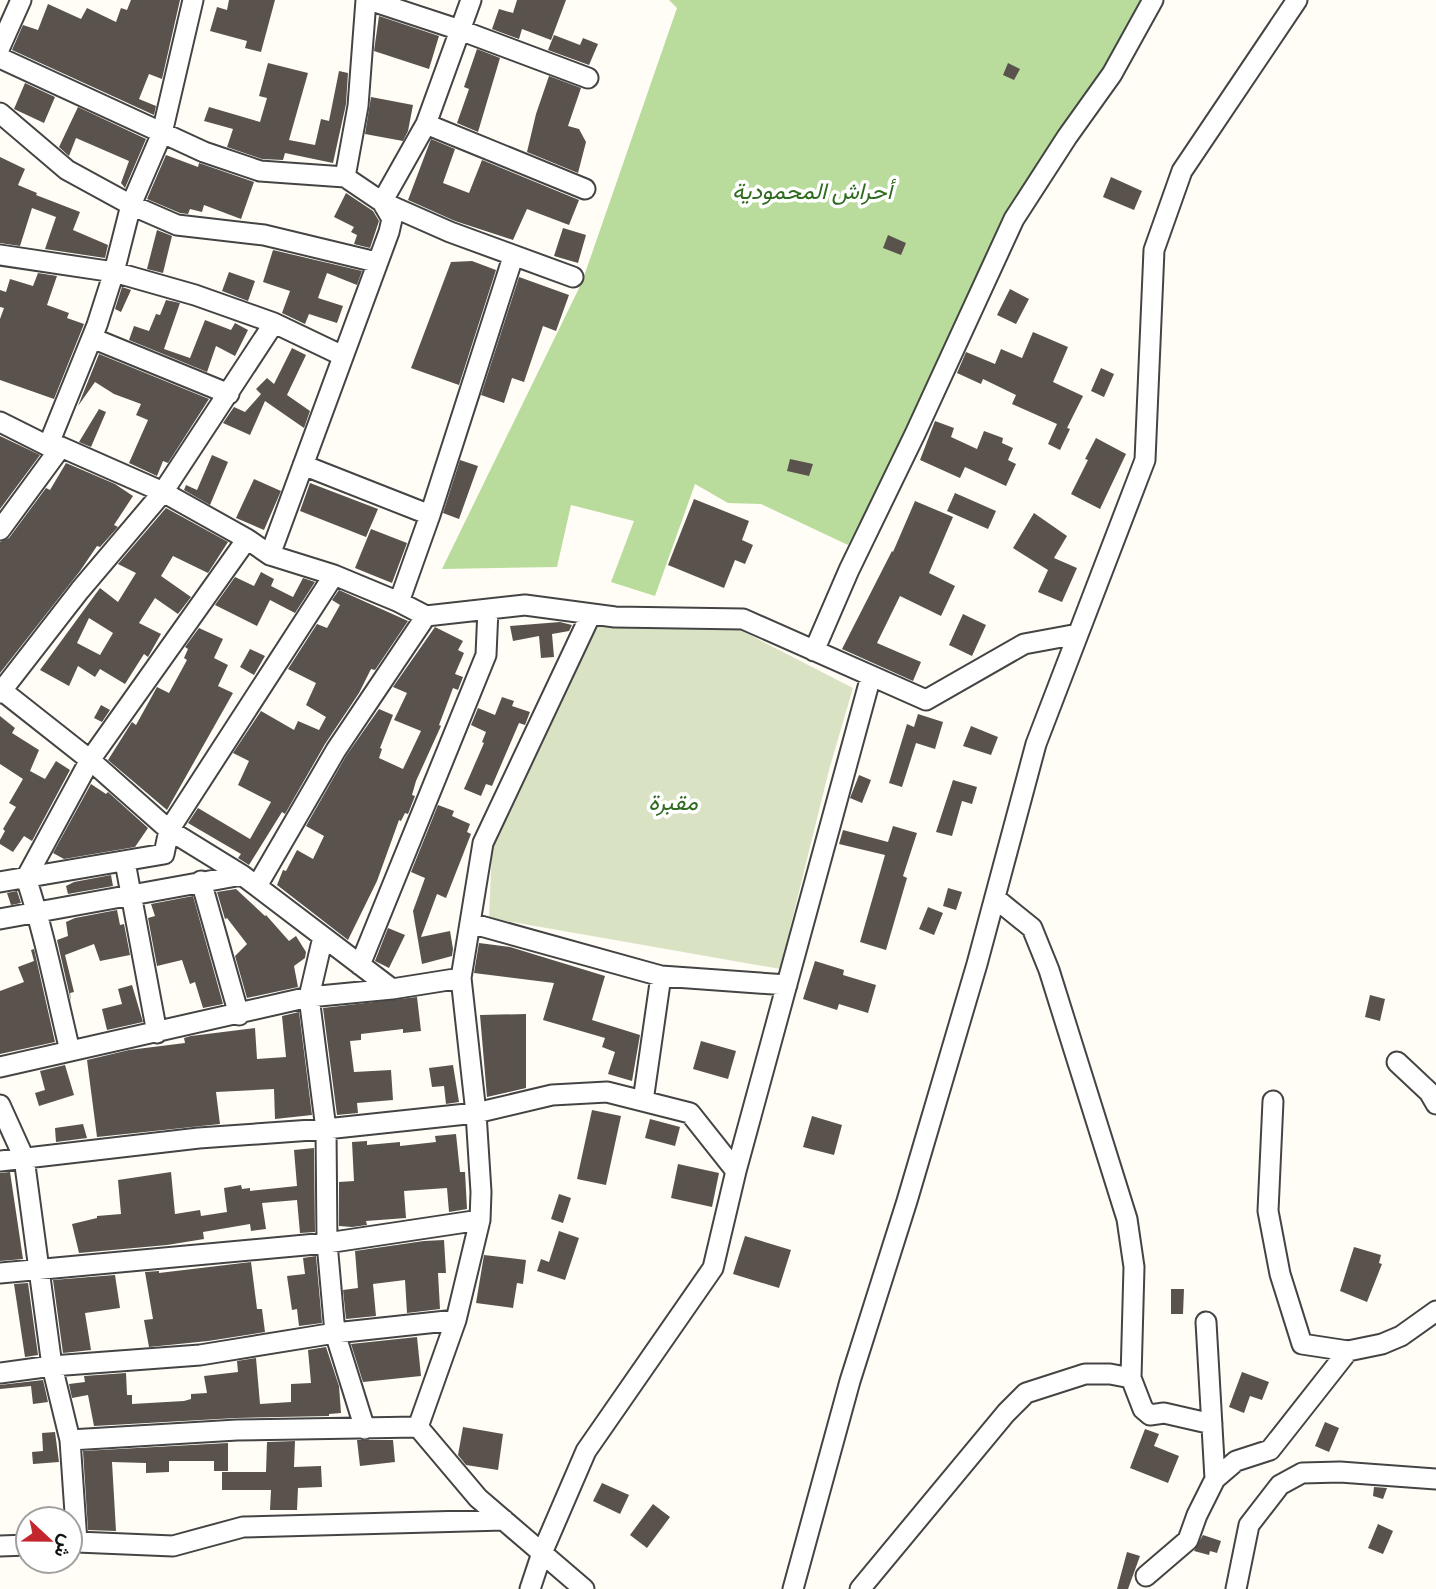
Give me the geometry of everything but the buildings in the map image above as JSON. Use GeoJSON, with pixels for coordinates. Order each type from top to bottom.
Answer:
{"type":"FeatureCollection","features":[{"type":"Feature","properties":{"kind":"street"},"geometry":{"type":"LineString","coordinates":[[0,47],[21,0]]}},
{"type":"Feature","properties":{"kind":"street"},"geometry":{"type":"LineString","coordinates":[[0,530],[55,447],[114,272],[131,205],[162,133],[193,0]]}},
{"type":"Feature","properties":{"kind":"street"},"geometry":{"type":"LineString","coordinates":[[345,177],[358,106],[367,0],[460,30],[588,78]]}},
{"type":"Feature","properties":{"kind":"street"},"geometry":{"type":"LineString","coordinates":[[382,202],[426,124],[471,0]]}},
{"type":"Feature","properties":{"kind":"street"},"geometry":{"type":"LineString","coordinates":[[814,651],[849,569],[915,434],[1014,219],[1067,136],[1112,74],[1153,0]]}},
{"type":"Feature","properties":{"kind":"street"},"geometry":{"type":"LineString","coordinates":[[793,1589],[850,1381],[911,1188],[995,898],[1036,744],[1145,460],[1154,250],[1182,171],[1297,0]]}},
{"type":"Feature","properties":{"kind":"street"},"geometry":{"type":"LineString","coordinates":[[0,58],[204,152],[260,171],[345,177],[382,202],[513,257],[573,276]]}},
{"type":"Feature","properties":{"kind":"street"},"geometry":{"type":"LineString","coordinates":[[0,113],[66,170],[131,205],[177,225],[264,235],[376,262]]}},
{"type":"Feature","properties":{"kind":"street"},"geometry":{"type":"LineString","coordinates":[[426,124],[585,190]]}},
{"type":"Feature","properties":{"kind":"street"},"geometry":{"type":"LineString","coordinates":[[270,555],[389,232],[392,219],[382,202]]}},
{"type":"Feature","properties":{"kind":"street"},"geometry":{"type":"LineString","coordinates":[[0,255],[114,272],[195,295],[274,323],[343,356]]}},
{"type":"Feature","properties":{"kind":"street"},"geometry":{"type":"LineString","coordinates":[[399,602],[430,515],[513,257]]}},
{"type":"Feature","properties":{"kind":"street"},"geometry":{"type":"LineString","coordinates":[[274,323],[163,492],[80,590],[1,691],[90,760],[169,830],[249,881],[392,989]]}},
{"type":"Feature","properties":{"kind":"street"},"geometry":{"type":"LineString","coordinates":[[92,338],[229,394]]}},
{"type":"Feature","properties":{"kind":"street"},"geometry":{"type":"LineString","coordinates":[[0,422],[163,492],[247,539],[270,555],[334,575],[426,616],[525,605],[615,617],[743,619],[926,700],[1024,643],[1078,634]]}},
{"type":"Feature","properties":{"kind":"street"},"geometry":{"type":"LineString","coordinates":[[303,465],[430,515]]}},
{"type":"Feature","properties":{"kind":"street"},"geometry":{"type":"LineString","coordinates":[[70,1051],[37,912],[26,878],[90,760],[247,539]]}},
{"type":"Feature","properties":{"kind":"street"},"geometry":{"type":"LineString","coordinates":[[0,883],[164,854],[169,830],[334,575]]}},
{"type":"Feature","properties":{"kind":"street"},"geometry":{"type":"LineString","coordinates":[[360,965],[486,655],[488,609]]}},
{"type":"Feature","properties":{"kind":"street"},"geometry":{"type":"LineString","coordinates":[[418,1427],[456,1320],[480,1220],[476,1113],[461,978],[483,843],[591,614]]}},
{"type":"Feature","properties":{"kind":"street"},"geometry":{"type":"LineString","coordinates":[[249,881],[426,616]]}},
{"type":"Feature","properties":{"kind":"street"},"geometry":{"type":"LineString","coordinates":[[530,1589],[542,1553],[586,1451],[713,1268],[736,1171],[872,676]]}},
{"type":"Feature","properties":{"kind":"street"},"geometry":{"type":"LineString","coordinates":[[125,862],[157,1033]]}},
{"type":"Feature","properties":{"kind":"street"},"geometry":{"type":"LineString","coordinates":[[0,919],[131,897],[201,881],[249,881]]}},
{"type":"Feature","properties":{"kind":"street"},"geometry":{"type":"LineString","coordinates":[[201,881],[239,1015]]}},
{"type":"Feature","properties":{"kind":"street"},"geometry":{"type":"LineString","coordinates":[[995,898],[1031,928],[1040,949],[1127,1219],[1134,1267],[1131,1378],[1143,1409],[1150,1415],[1164,1413],[1212,1424]]}},
{"type":"Feature","properties":{"kind":"street"},"geometry":{"type":"LineString","coordinates":[[470,923],[661,976],[787,985]]}},
{"type":"Feature","properties":{"kind":"street"},"geometry":{"type":"LineString","coordinates":[[323,937],[309,998],[326,1129],[327,1243],[335,1333],[365,1429]]}},
{"type":"Feature","properties":{"kind":"street"},"geometry":{"type":"LineString","coordinates":[[643,1101],[661,976]]}},
{"type":"Feature","properties":{"kind":"street"},"geometry":{"type":"LineString","coordinates":[[0,1067],[309,998],[461,978]]}},
{"type":"Feature","properties":{"kind":"street"},"geometry":{"type":"LineString","coordinates":[[1397,1062],[1429,1092],[1436,1104]]}},
{"type":"Feature","properties":{"kind":"street"},"geometry":{"type":"LineString","coordinates":[[0,1161],[199,1138],[326,1129],[476,1113],[552,1095],[607,1092],[690,1113],[736,1171]]}},
{"type":"Feature","properties":{"kind":"street"},"geometry":{"type":"LineString","coordinates":[[1273,1101],[1268,1211],[1280,1274],[1303,1344],[1348,1352],[1382,1344],[1401,1336],[1436,1311]]}},
{"type":"Feature","properties":{"kind":"street"},"geometry":{"type":"LineString","coordinates":[[0,1105],[24,1158],[52,1366],[71,1440],[73,1505]]}},
{"type":"Feature","properties":{"kind":"street"},"geometry":{"type":"LineString","coordinates":[[0,1273],[327,1243],[480,1220]]}},
{"type":"Feature","properties":{"kind":"street"},"geometry":{"type":"LineString","coordinates":[[0,1373],[52,1366],[200,1355],[335,1333],[456,1320]]}},
{"type":"Feature","properties":{"kind":"street"},"geometry":{"type":"LineString","coordinates":[[1206,1322],[1215,1479]]}},
{"type":"Feature","properties":{"kind":"street"},"geometry":{"type":"LineString","coordinates":[[1146,1576],[1188,1540],[1196,1515],[1215,1479],[1237,1461],[1270,1450],[1348,1352]]}},
{"type":"Feature","properties":{"kind":"street"},"geometry":{"type":"LineString","coordinates":[[860,1589],[1006,1413],[1026,1393],[1085,1374],[1131,1378]]}},
{"type":"Feature","properties":{"kind":"street"},"geometry":{"type":"LineString","coordinates":[[418,1427],[478,1498],[584,1589]]}},
{"type":"Feature","properties":{"kind":"street"},"geometry":{"type":"LineString","coordinates":[[71,1440],[237,1430],[418,1427]]}},
{"type":"Feature","properties":{"kind":"street"},"geometry":{"type":"LineString","coordinates":[[1236,1589],[1249,1525],[1280,1485],[1302,1473],[1339,1472],[1436,1479]]}},
{"type":"Feature","properties":{"kind":"street"},"geometry":{"type":"LineString","coordinates":[[84,1542],[173,1546],[243,1527],[504,1520]]}},
{"type":"Feature","properties":{"kind":"green space","name":"أحراش المحمودية"},"geometry":{"type":"Polygon","coordinates":[[[669,0],[1156,0],[999,231],[919,409],[848,545],[761,504],[728,503],[695,484],[655,596],[611,582],[634,521],[571,505],[557,567],[442,569],[582,282],[677,8],[669,0]]]}},
{"type":"Feature","properties":{"kind":"green space","name":"مقبرة"},"geometry":{"type":"Polygon","coordinates":[[[597,627],[740,630],[853,688],[829,770],[780,969],[489,918],[492,848],[597,627]]]}}]}
